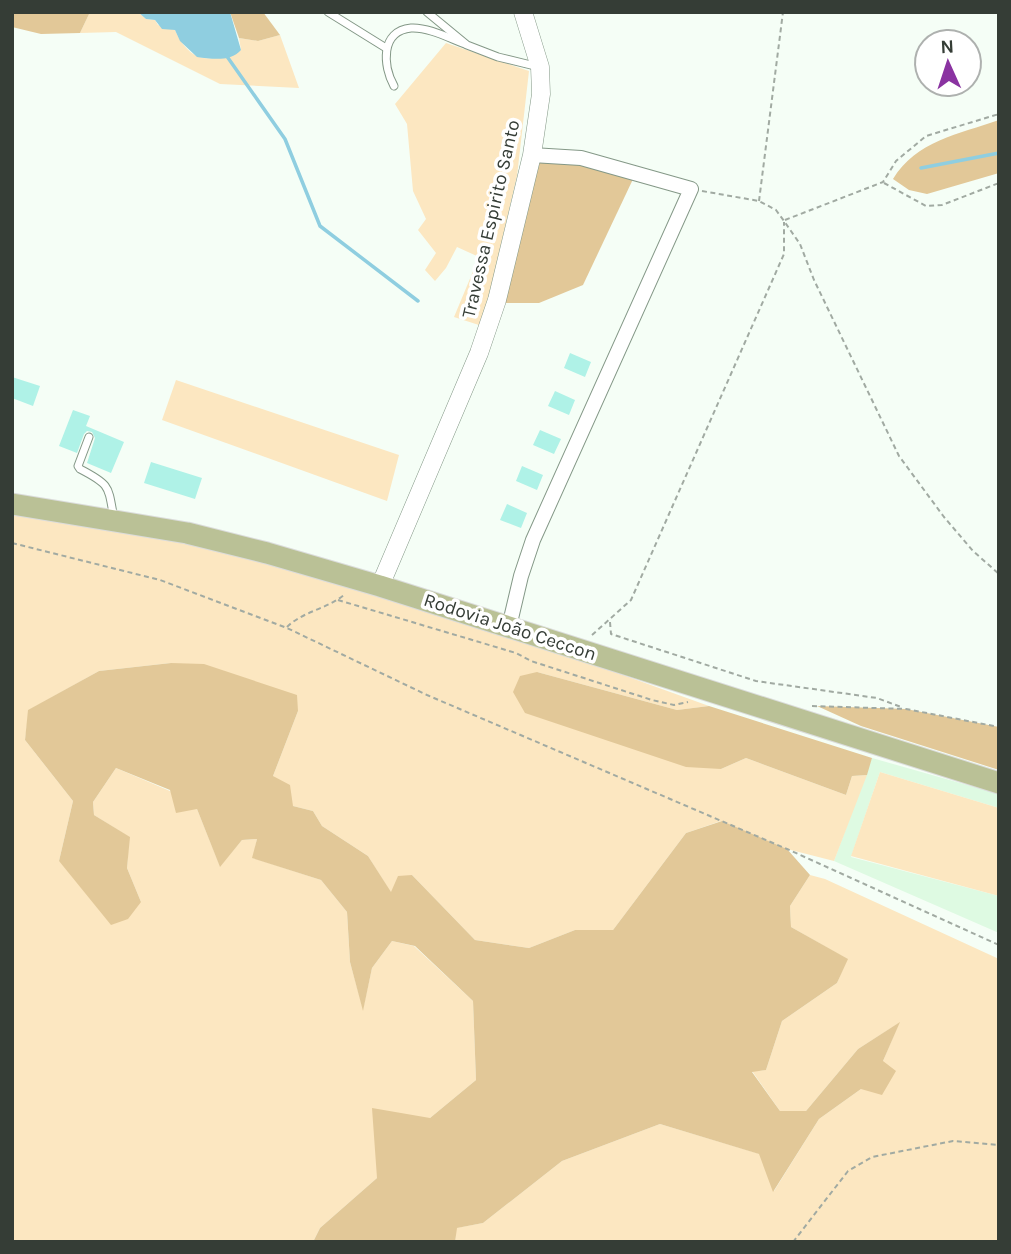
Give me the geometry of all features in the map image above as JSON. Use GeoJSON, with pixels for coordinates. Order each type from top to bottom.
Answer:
{"type":"FeatureCollection","features":[{"type":"Feature","properties":{"kind":"main road","name":"Rodovia João Ceccon"},"geometry":{"type":"LineString","coordinates":[[12,504],[201,536],[380,586],[999,783]]}},
{"type":"Feature","properties":{"kind":"street","name":"Travessa Espirito Santo"},"geometry":{"type":"LineString","coordinates":[[380,586],[489,326],[532,155],[541,94],[540,67],[523,12]]}},
{"type":"Feature","properties":{"kind":"street"},"geometry":{"type":"LineString","coordinates":[[509,627],[533,540],[691,189],[581,159],[532,155]]}},
{"type":"Feature","properties":{"kind":"lane"},"geometry":{"type":"LineString","coordinates":[[328,12],[386,48]]}},
{"type":"Feature","properties":{"kind":"lane"},"geometry":{"type":"LineString","coordinates":[[427,12],[465,44]]}},
{"type":"Feature","properties":{"kind":"lane"},"geometry":{"type":"LineString","coordinates":[[394,86],[384,61],[386,48],[393,36],[412,28],[498,57],[540,67]]}},
{"type":"Feature","properties":{"kind":"lane"},"geometry":{"type":"LineString","coordinates":[[89,437],[78,466],[107,486],[114,520]]}},
{"type":"Feature","properties":{"kind":"path"},"geometry":{"type":"LineString","coordinates":[[759,201],[783,12]]}},
{"type":"Feature","properties":{"kind":"path"},"geometry":{"type":"LineString","coordinates":[[784,220],[883,182],[896,161],[926,136],[999,114]]}},
{"type":"Feature","properties":{"kind":"path"},"geometry":{"type":"LineString","coordinates":[[883,182],[926,206],[942,205],[999,183]]}},
{"type":"Feature","properties":{"kind":"path"},"geometry":{"type":"LineString","coordinates":[[691,189],[759,201],[776,210],[800,244],[814,280],[899,456],[973,551],[999,574]]}},
{"type":"Feature","properties":{"kind":"path"},"geometry":{"type":"LineString","coordinates":[[577,648],[631,600],[784,254],[784,220]]}},
{"type":"Feature","properties":{"kind":"path"},"geometry":{"type":"LineString","coordinates":[[12,543],[160,580],[287,628],[428,695],[787,849],[999,945]]}},
{"type":"Feature","properties":{"kind":"path"},"geometry":{"type":"LineString","coordinates":[[287,628],[295,619],[338,600],[349,590]]}},
{"type":"Feature","properties":{"kind":"path"},"geometry":{"type":"LineString","coordinates":[[338,600],[516,653],[531,661],[652,700],[674,705],[692,701],[711,691]]}},
{"type":"Feature","properties":{"kind":"path"},"geometry":{"type":"LineString","coordinates":[[609,620],[611,634],[756,681],[877,698],[906,709]]}},
{"type":"Feature","properties":{"kind":"path"},"geometry":{"type":"LineString","coordinates":[[817,706],[906,709],[999,727]]}},
{"type":"Feature","properties":{"kind":"path"},"geometry":{"type":"LineString","coordinates":[[793,1242],[848,1171],[872,1157],[953,1141],[999,1145]]}},
{"type":"Feature","properties":{"kind":"shaded area"},"geometry":{"type":"Polygon","coordinates":[[[12,12],[90,12],[80,33],[41,34],[12,27],[12,12]]]}},
{"type":"Feature","properties":{"kind":"shaded area"},"geometry":{"type":"Polygon","coordinates":[[[90,12],[138,12],[146,19],[155,20],[158,25],[175,30],[188,49],[202,58],[219,57],[241,50],[239,38],[258,41],[280,35],[299,88],[220,84],[116,32],[80,33],[90,12]]]}},
{"type":"Feature","properties":{"kind":"shaded area"},"geometry":{"type":"Polygon","coordinates":[[[230,12],[263,12],[280,35],[258,41],[239,38],[230,12]]]}},
{"type":"Feature","properties":{"kind":"shaded area"},"geometry":{"type":"Polygon","coordinates":[[[446,43],[529,71],[517,176],[482,326],[454,317],[479,257],[457,247],[446,268],[435,281],[425,270],[436,253],[418,230],[426,219],[413,191],[407,124],[395,104],[446,43]]]}},
{"type":"Feature","properties":{"kind":"shaded area"},"geometry":{"type":"Polygon","coordinates":[[[999,120],[999,173],[927,194],[909,190],[893,179],[903,166],[926,147],[999,120]]]}},
{"type":"Feature","properties":{"kind":"shaded area"},"geometry":{"type":"Polygon","coordinates":[[[537,159],[577,162],[634,177],[583,285],[539,303],[500,303],[537,159]]]}},
{"type":"Feature","properties":{"kind":"shaded area"},"geometry":{"type":"Polygon","coordinates":[[[176,380],[399,455],[387,501],[162,420],[176,380]]]}},
{"type":"Feature","properties":{"kind":"shaded area"},"geometry":{"type":"Polygon","coordinates":[[[12,512],[231,551],[562,653],[709,706],[677,710],[537,672],[721,769],[746,758],[846,795],[852,776],[867,775],[834,861],[787,849],[721,821],[686,833],[613,930],[575,930],[529,948],[475,940],[412,875],[391,893],[368,856],[322,826],[313,811],[293,806],[273,776],[298,711],[171,663],[99,671],[29,710],[25,740],[73,801],[59,861],[141,902],[127,868],[129,837],[94,815],[93,802],[116,768],[170,791],[197,809],[220,866],[242,840],[257,839],[253,858],[321,880],[347,912],[350,962],[363,1009],[372,968],[392,941],[414,946],[473,1001],[476,1080],[430,1118],[377,1178],[320,1228],[313,1242],[12,1242],[12,512]]]}},
{"type":"Feature","properties":{"kind":"shaded area"},"geometry":{"type":"Polygon","coordinates":[[[171,663],[204,664],[297,695],[298,711],[273,776],[290,785],[293,806],[313,811],[322,826],[368,856],[391,892],[398,876],[412,875],[475,940],[529,948],[575,930],[613,930],[686,833],[722,821],[787,849],[810,875],[790,906],[791,927],[848,959],[837,983],[782,1021],[766,1070],[752,1072],[780,1111],[806,1111],[858,1049],[900,1022],[883,1061],[896,1071],[882,1095],[861,1089],[819,1119],[773,1192],[759,1154],[660,1124],[562,1161],[483,1223],[457,1228],[455,1242],[313,1242],[320,1228],[377,1178],[372,1108],[430,1118],[476,1080],[473,1001],[415,946],[392,941],[372,968],[363,1011],[350,962],[347,912],[321,880],[252,858],[257,839],[242,840],[220,867],[197,809],[176,813],[170,790],[116,768],[93,802],[94,815],[130,837],[127,868],[141,902],[128,919],[111,925],[59,861],[73,801],[25,740],[28,710],[99,671],[171,663]]]}},
{"type":"Feature","properties":{"kind":"shaded area"},"geometry":{"type":"Polygon","coordinates":[[[537,672],[677,710],[709,706],[872,758],[867,775],[852,776],[846,795],[746,758],[721,769],[686,767],[525,713],[513,692],[520,676],[537,672]]]}},
{"type":"Feature","properties":{"kind":"shaded area"},"geometry":{"type":"Polygon","coordinates":[[[817,706],[906,709],[999,727],[999,770],[861,726],[817,706]]]}},
{"type":"Feature","properties":{"kind":"shaded area"},"geometry":{"type":"Polygon","coordinates":[[[872,758],[999,794],[999,808],[880,772],[851,857],[999,896],[999,933],[834,861],[872,758]]]}},
{"type":"Feature","properties":{"kind":"shaded area"},"geometry":{"type":"Polygon","coordinates":[[[880,772],[999,808],[999,896],[851,856],[880,772]]]}},
{"type":"Feature","properties":{"kind":"shaded area"},"geometry":{"type":"Polygon","coordinates":[[[810,875],[825,879],[999,959],[999,1242],[455,1242],[456,1228],[483,1223],[562,1161],[660,1124],[760,1154],[774,1191],[819,1119],[861,1089],[883,1061],[899,1023],[858,1049],[806,1111],[780,1111],[752,1071],[766,1070],[782,1021],[837,983],[847,959],[791,927],[790,906],[810,875]]]}},
{"type":"Feature","properties":{"kind":"water"},"geometry":{"type":"Polygon","coordinates":[[[138,12],[230,12],[241,50],[227,58],[197,57],[180,41],[175,30],[162,29],[155,20],[146,19],[138,12]]]}},
{"type":"Feature","properties":{"kind":"building"},"geometry":{"type":"Polygon","coordinates":[[[570,353],[591,362],[585,377],[564,368],[570,353]]]}},
{"type":"Feature","properties":{"kind":"building"},"geometry":{"type":"Polygon","coordinates":[[[12,377],[40,386],[33,406],[12,398],[12,377]]]}},
{"type":"Feature","properties":{"kind":"building"},"geometry":{"type":"Polygon","coordinates":[[[555,391],[575,400],[569,415],[548,406],[555,391]]]}},
{"type":"Feature","properties":{"kind":"building"},"geometry":{"type":"Polygon","coordinates":[[[73,410],[90,416],[86,426],[124,442],[111,473],[87,463],[95,438],[92,432],[87,431],[84,434],[77,453],[59,446],[73,410]]]}},
{"type":"Feature","properties":{"kind":"building"},"geometry":{"type":"Polygon","coordinates":[[[540,430],[561,439],[554,454],[533,445],[540,430]]]}},
{"type":"Feature","properties":{"kind":"building"},"geometry":{"type":"Polygon","coordinates":[[[151,462],[202,478],[195,499],[144,483],[151,462]]]}},
{"type":"Feature","properties":{"kind":"building"},"geometry":{"type":"Polygon","coordinates":[[[522,466],[543,475],[537,490],[516,481],[522,466]]]}},
{"type":"Feature","properties":{"kind":"building"},"geometry":{"type":"Polygon","coordinates":[[[507,504],[527,513],[521,528],[500,520],[507,504]]]}},
{"type":"Feature","properties":{"kind":"waterway"},"geometry":{"type":"LineString","coordinates":[[226,55],[285,139],[320,226],[418,301]]}},
{"type":"Feature","properties":{"kind":"waterway"},"geometry":{"type":"LineString","coordinates":[[921,168],[999,153]]}}]}
